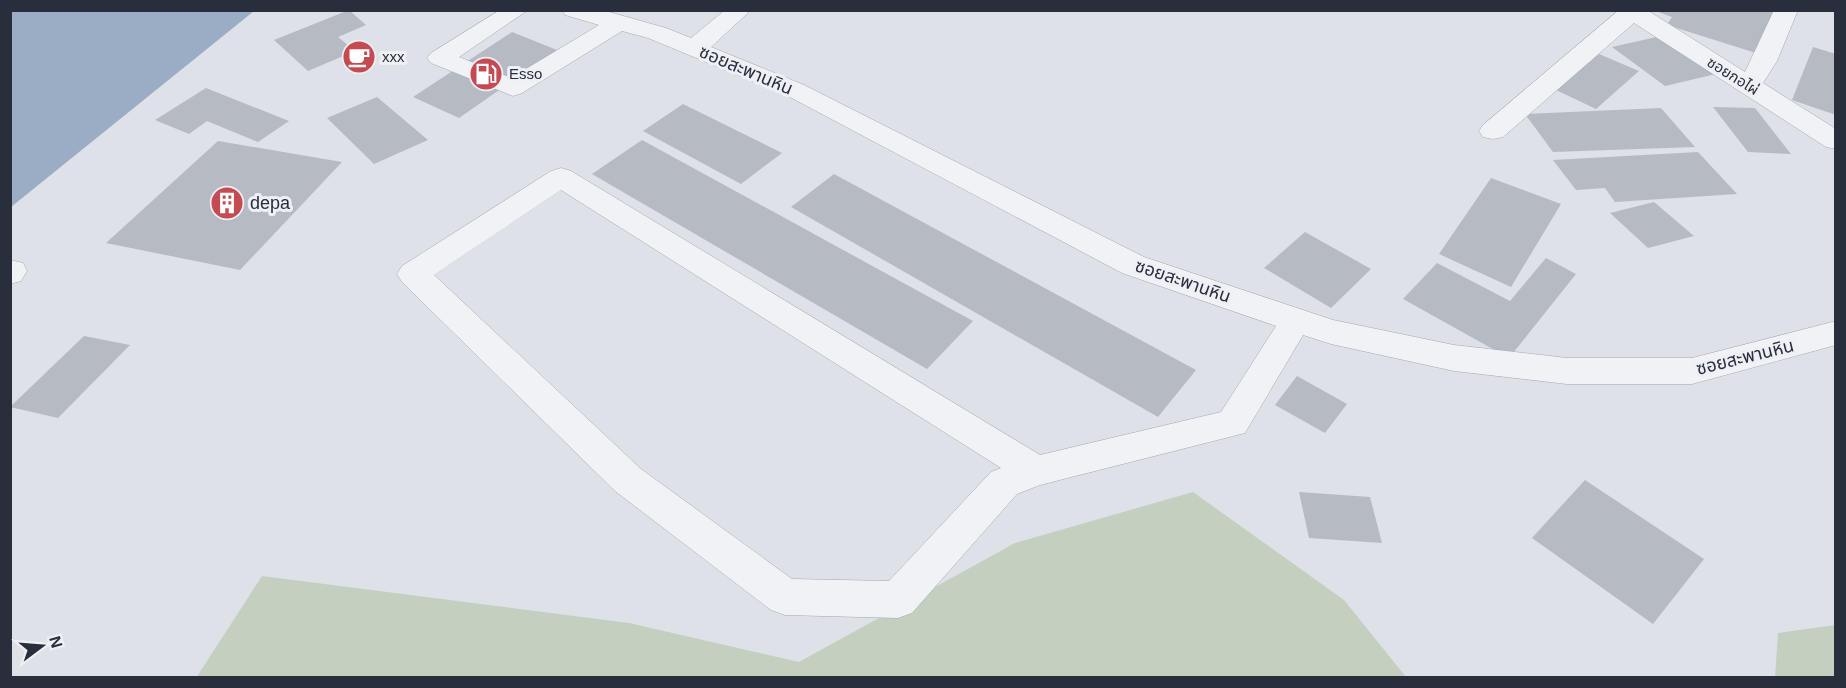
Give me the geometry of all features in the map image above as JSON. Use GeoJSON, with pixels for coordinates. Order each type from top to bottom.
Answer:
{"type":"FeatureCollection","features":[{"type":"Feature","properties":{"kind":"street"},"geometry":{"type":"LineString","coordinates":[[517,10],[440,58],[513,88],[620,22]]}},
{"type":"Feature","properties":{"kind":"street","name":"ซอยสะพานหิน"},"geometry":{"type":"LineString","coordinates":[[573,10],[657,33],[795,90],[1133,265],[1331,332],[1454,358],[1567,371],[1692,371],[1836,333]]}},
{"type":"Feature","properties":{"kind":"street"},"geometry":{"type":"LineString","coordinates":[[695,48],[740,10]]}},
{"type":"Feature","properties":{"kind":"street"},"geometry":{"type":"LineString","coordinates":[[1749,86],[1764,61],[1786,10]]}},
{"type":"Feature","properties":{"kind":"street"},"geometry":{"type":"LineString","coordinates":[[1493,131],[1632,11]]}},
{"type":"Feature","properties":{"kind":"street","name":"ซอยกอไผ่"},"geometry":{"type":"LineString","coordinates":[[1632,11],[1836,141]]}},
{"type":"Feature","properties":{"kind":"street"},"geometry":{"type":"LineString","coordinates":[[1036,471],[561,177],[413,274],[628,480],[785,597],[898,600],[1004,483],[1036,471],[1233,423],[1296,320]]}},
{"type":"Feature","properties":{"kind":"green space"},"geometry":{"type":"Polygon","coordinates":[[[1193,492],[1344,600],[1406,677],[196,678],[262,576],[629,623],[799,662],[1015,543],[1193,492]]]}},
{"type":"Feature","properties":{"kind":"green space"},"geometry":{"type":"Polygon","coordinates":[[[1835,625],[1835,677],[1775,677],[1778,633],[1835,625]]]}},
{"type":"Feature","properties":{"kind":"water"},"geometry":{"type":"Polygon","coordinates":[[[11,10],[254,10],[254,11],[11,207],[11,10]]]}},
{"type":"Feature","properties":{"kind":"building"},"geometry":{"type":"Polygon","coordinates":[[[349,10],[366,25],[338,37],[355,51],[308,71],[274,40],[349,10]]]}},
{"type":"Feature","properties":{"kind":"building"},"geometry":{"type":"Polygon","coordinates":[[[1653,10],[1775,10],[1756,53],[1667,25],[1672,17],[1653,10]]]}},
{"type":"Feature","properties":{"kind":"building","name":"Esso"},"geometry":{"type":"Polygon","coordinates":[[[512,32],[557,50],[459,118],[413,97],[512,32]]]}},
{"type":"Feature","properties":{"kind":"building"},"geometry":{"type":"Polygon","coordinates":[[[1661,36],[1716,74],[1665,86],[1612,47],[1661,36]]]}},
{"type":"Feature","properties":{"kind":"building"},"geometry":{"type":"Polygon","coordinates":[[[1813,47],[1836,54],[1836,115],[1792,100],[1813,47]]]}},
{"type":"Feature","properties":{"kind":"building"},"geometry":{"type":"Polygon","coordinates":[[[1599,54],[1639,71],[1596,109],[1556,90],[1599,54]]]}},
{"type":"Feature","properties":{"kind":"building"},"geometry":{"type":"Polygon","coordinates":[[[206,88],[289,121],[258,142],[207,121],[189,134],[155,120],[206,88]]]}},
{"type":"Feature","properties":{"kind":"building"},"geometry":{"type":"Polygon","coordinates":[[[377,97],[428,140],[374,164],[327,118],[377,97]]]}},
{"type":"Feature","properties":{"kind":"building"},"geometry":{"type":"Polygon","coordinates":[[[683,104],[782,153],[741,184],[643,131],[683,104]]]}},
{"type":"Feature","properties":{"kind":"building"},"geometry":{"type":"Polygon","coordinates":[[[1713,107],[1755,108],[1791,154],[1748,152],[1713,107]]]}},
{"type":"Feature","properties":{"kind":"building"},"geometry":{"type":"Polygon","coordinates":[[[1661,108],[1695,147],[1553,152],[1525,114],[1661,108]]]}},
{"type":"Feature","properties":{"kind":"building"},"geometry":{"type":"Polygon","coordinates":[[[642,140],[973,321],[927,369],[592,174],[642,140]]]}},
{"type":"Feature","properties":{"kind":"building","name":"depa"},"geometry":{"type":"Polygon","coordinates":[[[218,141],[342,162],[240,270],[106,243],[218,141]]]}},
{"type":"Feature","properties":{"kind":"building"},"geometry":{"type":"Polygon","coordinates":[[[1698,152],[1737,194],[1615,202],[1605,188],[1576,190],[1553,160],[1698,152]]]}},
{"type":"Feature","properties":{"kind":"building"},"geometry":{"type":"Polygon","coordinates":[[[834,174],[1196,370],[1158,417],[791,207],[834,174]]]}},
{"type":"Feature","properties":{"kind":"building"},"geometry":{"type":"Polygon","coordinates":[[[1491,178],[1561,204],[1511,287],[1439,254],[1491,178]]]}},
{"type":"Feature","properties":{"kind":"building"},"geometry":{"type":"Polygon","coordinates":[[[1654,202],[1694,236],[1648,248],[1610,213],[1654,202]]]}},
{"type":"Feature","properties":{"kind":"building"},"geometry":{"type":"Polygon","coordinates":[[[1305,232],[1371,269],[1331,308],[1264,268],[1305,232]]]}},
{"type":"Feature","properties":{"kind":"building"},"geometry":{"type":"Polygon","coordinates":[[[1546,258],[1576,274],[1509,358],[1403,299],[1437,263],[1510,301],[1546,258]]]}},
{"type":"Feature","properties":{"kind":"building"},"geometry":{"type":"Polygon","coordinates":[[[84,336],[130,345],[58,418],[10,407],[84,336]]]}},
{"type":"Feature","properties":{"kind":"building"},"geometry":{"type":"Polygon","coordinates":[[[1297,376],[1347,404],[1325,433],[1275,405],[1297,376]]]}},
{"type":"Feature","properties":{"kind":"building"},"geometry":{"type":"Polygon","coordinates":[[[1585,480],[1704,559],[1653,624],[1532,538],[1585,480]]]}},
{"type":"Feature","properties":{"kind":"building"},"geometry":{"type":"Polygon","coordinates":[[[1299,492],[1370,497],[1382,543],[1309,538],[1299,492]]]}},
{"type":"Feature","properties":{"kind":"place","name":"xxx"},"geometry":{"type":"Point","coordinates":[359,57]}},
{"type":"Feature","properties":{"kind":"place","name":"Esso"},"geometry":{"type":"Point","coordinates":[486,74]}},
{"type":"Feature","properties":{"kind":"place","name":"depa"},"geometry":{"type":"Point","coordinates":[227,203]}}]}
